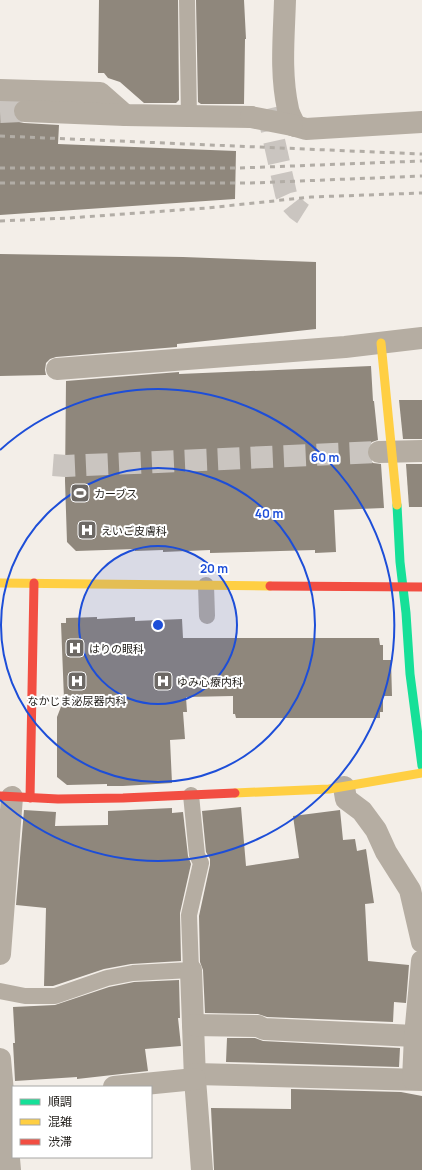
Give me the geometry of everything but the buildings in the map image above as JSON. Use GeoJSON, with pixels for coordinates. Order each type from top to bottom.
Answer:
{"type":"FeatureCollection","features":[{"type":"Feature","properties":{"kind":"street"},"geometry":{"type":"LineString","coordinates":[[285,0],[284,47],[282,61],[288,110],[293,123]]}},
{"type":"Feature","properties":{"kind":"street"},"geometry":{"type":"LineString","coordinates":[[0,90],[100,93],[125,115]]}},
{"type":"Feature","properties":{"kind":"street"},"geometry":{"type":"LineString","coordinates":[[25,112],[189,117],[250,117],[293,123],[306,129],[422,122]]}},
{"type":"Feature","properties":{"kind":"street"},"geometry":{"type":"LineString","coordinates":[[57,369],[382,343],[422,338]]}},
{"type":"Feature","properties":{"kind":"street"},"geometry":{"type":"LineString","coordinates":[[382,343],[386,452],[395,480],[400,562],[410,674],[420,740],[422,766]]}},
{"type":"Feature","properties":{"kind":"street"},"geometry":{"type":"LineString","coordinates":[[386,452],[422,451]]}},
{"type":"Feature","properties":{"kind":"street"},"geometry":{"type":"LineString","coordinates":[[0,583],[422,588]]}},
{"type":"Feature","properties":{"kind":"street"},"geometry":{"type":"LineString","coordinates":[[0,954],[34,583]]}},
{"type":"Feature","properties":{"kind":"street"},"geometry":{"type":"LineString","coordinates":[[14,797],[123,798],[344,787],[422,773]]}},
{"type":"Feature","properties":{"kind":"street"},"geometry":{"type":"LineString","coordinates":[[344,787],[346,799],[362,811],[376,830],[386,852],[410,890],[422,942]]}},
{"type":"Feature","properties":{"kind":"street"},"geometry":{"type":"LineString","coordinates":[[122,1086],[195,1077],[417,1080],[415,1036],[422,961]]}},
{"type":"Feature","properties":{"kind":"street"},"geometry":{"type":"LineString","coordinates":[[191,970],[195,1077],[202,1170]]}},
{"type":"Feature","properties":{"kind":"street"},"geometry":{"type":"LineString","coordinates":[[193,1025],[258,1026],[264,1029],[415,1036]]}},
{"type":"Feature","properties":{"kind":"street"},"geometry":{"type":"LineString","coordinates":[[0,1059],[8,1094],[10,1170]]}},
{"type":"Feature","properties":{"kind":"lane"},"geometry":{"type":"LineString","coordinates":[[187,0],[189,117]]}},
{"type":"Feature","properties":{"kind":"lane"},"geometry":{"type":"LineString","coordinates":[[206,585],[207,616]]}},
{"type":"Feature","properties":{"kind":"lane"},"geometry":{"type":"LineString","coordinates":[[0,991],[25,996],[55,996],[107,978],[133,973],[191,970],[189,916],[201,864],[197,855],[191,795]]}},
{"type":"Feature","properties":{"kind":"tunnel"},"geometry":{"type":"LineString","coordinates":[[267,109],[286,194],[293,206],[303,214]]}},
{"type":"Feature","properties":{"kind":"tunnel"},"geometry":{"type":"LineString","coordinates":[[0,112],[25,111]]}},
{"type":"Feature","properties":{"kind":"tunnel"},"geometry":{"type":"LineString","coordinates":[[53,465],[66,466],[379,452]]}},
{"type":"Feature","properties":{"kind":"railway"},"geometry":{"type":"LineString","coordinates":[[0,136],[422,154]]}},
{"type":"Feature","properties":{"kind":"railway"},"geometry":{"type":"LineString","coordinates":[[0,168],[240,168],[422,161]]}},
{"type":"Feature","properties":{"kind":"railway"},"geometry":{"type":"LineString","coordinates":[[0,183],[251,183],[422,176]]}},
{"type":"Feature","properties":{"kind":"railway"},"geometry":{"type":"LineString","coordinates":[[0,221],[69,218],[207,208],[311,197],[422,193]]}},
{"type":"Feature","properties":{"kind":"traffic: fast"},"geometry":{"type":"LineString","coordinates":[[397,505],[400,562],[406,613],[410,674],[422,766]]}},
{"type":"Feature","properties":{"kind":"traffic: slow"},"geometry":{"type":"LineString","coordinates":[[381,343],[397,505]]}},
{"type":"Feature","properties":{"kind":"traffic: slow"},"geometry":{"type":"LineString","coordinates":[[0,583],[270,586]]}},
{"type":"Feature","properties":{"kind":"traffic: slow"},"geometry":{"type":"LineString","coordinates":[[235,793],[329,789],[422,773]]}},
{"type":"Feature","properties":{"kind":"traffic: jam"},"geometry":{"type":"LineString","coordinates":[[30,798],[34,583]]}},
{"type":"Feature","properties":{"kind":"traffic: jam"},"geometry":{"type":"LineString","coordinates":[[270,586],[422,587]]}},
{"type":"Feature","properties":{"kind":"traffic: jam"},"geometry":{"type":"LineString","coordinates":[[0,796],[58,799],[123,798],[235,793]]}},
{"type":"Feature","properties":{"kind":"place","name":"カーブス"},"geometry":{"type":"Point","coordinates":[80,493]}},
{"type":"Feature","properties":{"kind":"place","name":"えいご皮膚科"},"geometry":{"type":"Point","coordinates":[87,530]}},
{"type":"Feature","properties":{"kind":"place","name":"はりの眼科"},"geometry":{"type":"Point","coordinates":[75,648]}},
{"type":"Feature","properties":{"kind":"place","name":"なかじま泌尿器内科"},"geometry":{"type":"Point","coordinates":[77,681]}},
{"type":"Feature","properties":{"kind":"place","name":"ゆみ心療内科"},"geometry":{"type":"Point","coordinates":[163,681]}}]}
